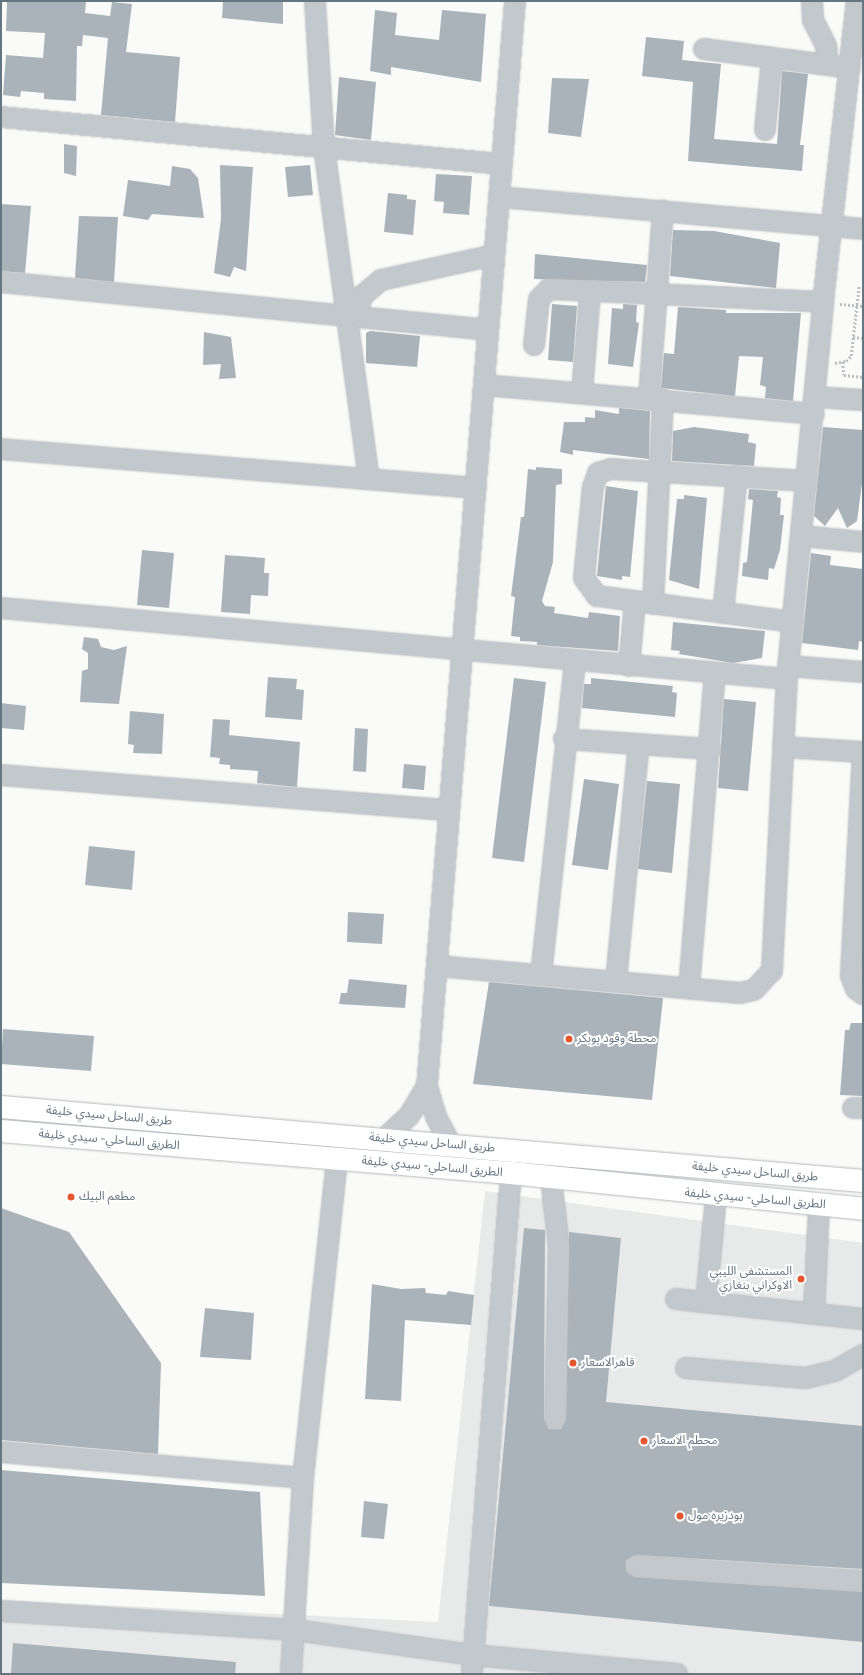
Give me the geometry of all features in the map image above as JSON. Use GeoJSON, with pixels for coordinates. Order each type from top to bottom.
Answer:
{"type":"FeatureCollection","features":[{"type":"Feature","properties":{"kind":"highway","name":"طريق الساحل سيدي خليفة"},"geometry":{"type":"LineString","coordinates":[[1,1107],[863,1181]]}},
{"type":"Feature","properties":{"kind":"highway","name":"الطريق الساحلي- سيدي خليفة"},"geometry":{"type":"LineString","coordinates":[[1,1131],[511,1173],[716,1197],[863,1209]]}},
{"type":"Feature","properties":{"kind":"street"},"geometry":{"type":"LineString","coordinates":[[315,1],[324,148],[352,316],[369,479]]}},
{"type":"Feature","properties":{"kind":"street"},"geometry":{"type":"LineString","coordinates":[[451,1145],[436,1117],[427,1086],[449,810],[464,649],[475,488],[515,1]]}},
{"type":"Feature","properties":{"kind":"street"},"geometry":{"type":"LineString","coordinates":[[812,1],[813,20],[826,46],[828,65]]}},
{"type":"Feature","properties":{"kind":"street"},"geometry":{"type":"LineString","coordinates":[[437,966],[747,992],[766,982],[772,972],[788,673],[815,405],[823,302],[857,1]]}},
{"type":"Feature","properties":{"kind":"street"},"geometry":{"type":"LineString","coordinates":[[704,49],[850,68]]}},
{"type":"Feature","properties":{"kind":"street"},"geometry":{"type":"LineString","coordinates":[[765,130],[772,58]]}},
{"type":"Feature","properties":{"kind":"street"},"geometry":{"type":"LineString","coordinates":[[1,117],[502,164]]}},
{"type":"Feature","properties":{"kind":"street"},"geometry":{"type":"LineString","coordinates":[[499,197],[863,230]]}},
{"type":"Feature","properties":{"kind":"street"},"geometry":{"type":"LineString","coordinates":[[629,666],[644,603],[660,471],[656,398],[657,296],[663,212]]}},
{"type":"Feature","properties":{"kind":"street"},"geometry":{"type":"LineString","coordinates":[[352,316],[362,296],[381,280],[494,255]]}},
{"type":"Feature","properties":{"kind":"street"},"geometry":{"type":"LineString","coordinates":[[1,282],[488,330]]}},
{"type":"Feature","properties":{"kind":"street"},"geometry":{"type":"LineString","coordinates":[[534,345],[541,294],[549,289],[657,296],[823,302]]}},
{"type":"Feature","properties":{"kind":"street"},"geometry":{"type":"LineString","coordinates":[[582,392],[590,292]]}},
{"type":"Feature","properties":{"kind":"street"},"geometry":{"type":"LineString","coordinates":[[484,385],[656,398],[815,405],[863,400]]}},
{"type":"Feature","properties":{"kind":"street"},"geometry":{"type":"LineString","coordinates":[[1,449],[475,488]]}},
{"type":"Feature","properties":{"kind":"street"},"geometry":{"type":"LineString","coordinates":[[793,622],[597,596],[586,585],[594,479],[604,470],[660,471],[807,481]]}},
{"type":"Feature","properties":{"kind":"street"},"geometry":{"type":"LineString","coordinates":[[723,613],[737,476]]}},
{"type":"Feature","properties":{"kind":"street"},"geometry":{"type":"LineString","coordinates":[[801,536],[863,542]]}},
{"type":"Feature","properties":{"kind":"street"},"geometry":{"type":"LineString","coordinates":[[1,608],[464,649],[575,662],[715,673],[863,672]]}},
{"type":"Feature","properties":{"kind":"street"},"geometry":{"type":"LineString","coordinates":[[541,975],[564,738],[575,662]]}},
{"type":"Feature","properties":{"kind":"street"},"geometry":{"type":"LineString","coordinates":[[689,988],[711,749],[715,673]]}},
{"type":"Feature","properties":{"kind":"street"},"geometry":{"type":"LineString","coordinates":[[564,738],[711,749]]}},
{"type":"Feature","properties":{"kind":"street"},"geometry":{"type":"LineString","coordinates":[[616,981],[639,744]]}},
{"type":"Feature","properties":{"kind":"street"},"geometry":{"type":"LineString","coordinates":[[783,746],[863,752],[850,976],[856,989],[863,994]]}},
{"type":"Feature","properties":{"kind":"street"},"geometry":{"type":"LineString","coordinates":[[1,776],[449,810]]}},
{"type":"Feature","properties":{"kind":"street"},"geometry":{"type":"LineString","coordinates":[[384,1139],[409,1116],[427,1086]]}},
{"type":"Feature","properties":{"kind":"street"},"geometry":{"type":"LineString","coordinates":[[291,1674],[295,1630],[303,1478],[337,1159]]}},
{"type":"Feature","properties":{"kind":"street"},"geometry":{"type":"LineString","coordinates":[[473,1664],[511,1173]]}},
{"type":"Feature","properties":{"kind":"street"},"geometry":{"type":"LineString","coordinates":[[551,1178],[553,1221],[559,1247],[555,1419]]}},
{"type":"Feature","properties":{"kind":"street"},"geometry":{"type":"LineString","coordinates":[[706,1302],[716,1197]]}},
{"type":"Feature","properties":{"kind":"street"},"geometry":{"type":"LineString","coordinates":[[814,1313],[819,1205]]}},
{"type":"Feature","properties":{"kind":"street"},"geometry":{"type":"LineString","coordinates":[[676,1299],[863,1319]]}},
{"type":"Feature","properties":{"kind":"street"},"geometry":{"type":"LineString","coordinates":[[686,1368],[806,1378],[835,1371],[863,1356]]}},
{"type":"Feature","properties":{"kind":"street"},"geometry":{"type":"LineString","coordinates":[[1,1452],[303,1478]]}},
{"type":"Feature","properties":{"kind":"street"},"geometry":{"type":"LineString","coordinates":[[636,1566],[863,1581]]}},
{"type":"Feature","properties":{"kind":"street"},"geometry":{"type":"LineString","coordinates":[[1,1611],[295,1630],[473,1664],[677,1674]]}},
{"type":"Feature","properties":{"kind":"path"},"geometry":{"type":"LineString","coordinates":[[818,363],[843,362],[851,356],[859,286]]}},
{"type":"Feature","properties":{"kind":"path"},"geometry":{"type":"LineString","coordinates":[[823,302],[863,306]]}},
{"type":"Feature","properties":{"kind":"path"},"geometry":{"type":"LineString","coordinates":[[853,337],[863,338]]}},
{"type":"Feature","properties":{"kind":"path"},"geometry":{"type":"LineString","coordinates":[[843,362],[844,375],[863,377]]}},
{"type":"Feature","properties":{"kind":"shaded area"},"geometry":{"type":"Polygon","coordinates":[[[485,1191],[863,1243],[863,1674],[1,1674],[1,1600],[438,1622],[485,1191]]]}},
{"type":"Feature","properties":{"kind":"building"},"geometry":{"type":"Polygon","coordinates":[[[7,1],[86,1],[85,13],[110,16],[112,2],[132,4],[126,52],[180,57],[175,122],[101,115],[108,38],[83,35],[82,46],[77,46],[76,101],[44,99],[44,93],[21,91],[20,97],[3,95],[6,55],[43,58],[45,33],[6,31],[7,1]]]}},
{"type":"Feature","properties":{"kind":"building"},"geometry":{"type":"Polygon","coordinates":[[[223,1],[283,1],[283,24],[222,18],[223,1]]]}},
{"type":"Feature","properties":{"kind":"building"},"geometry":{"type":"Polygon","coordinates":[[[375,10],[397,13],[395,35],[439,40],[442,10],[486,14],[481,82],[391,67],[391,75],[370,71],[375,10]]]}},
{"type":"Feature","properties":{"kind":"building"},"geometry":{"type":"Polygon","coordinates":[[[646,37],[684,41],[682,60],[721,64],[714,139],[777,144],[782,71],[808,74],[800,145],[804,145],[802,171],[688,161],[693,82],[642,76],[646,37]]]}},
{"type":"Feature","properties":{"kind":"building"},"geometry":{"type":"Polygon","coordinates":[[[339,77],[376,82],[371,140],[335,135],[339,77]]]}},
{"type":"Feature","properties":{"kind":"building"},"geometry":{"type":"Polygon","coordinates":[[[552,78],[589,79],[581,137],[548,133],[552,78]]]}},
{"type":"Feature","properties":{"kind":"building"},"geometry":{"type":"Polygon","coordinates":[[[64,144],[77,146],[76,176],[64,173],[64,144]]]}},
{"type":"Feature","properties":{"kind":"building"},"geometry":{"type":"Polygon","coordinates":[[[220,165],[253,167],[246,271],[234,267],[230,277],[214,273],[221,219],[220,165]]]}},
{"type":"Feature","properties":{"kind":"building"},"geometry":{"type":"Polygon","coordinates":[[[310,165],[313,195],[288,197],[285,167],[310,165]]]}},
{"type":"Feature","properties":{"kind":"building"},"geometry":{"type":"Polygon","coordinates":[[[172,166],[190,169],[198,178],[204,218],[152,214],[148,220],[123,216],[128,180],[170,186],[172,166]]]}},
{"type":"Feature","properties":{"kind":"building"},"geometry":{"type":"Polygon","coordinates":[[[436,174],[472,176],[469,215],[443,213],[444,202],[434,201],[436,174]]]}},
{"type":"Feature","properties":{"kind":"building"},"geometry":{"type":"Polygon","coordinates":[[[388,193],[407,195],[407,199],[416,200],[413,235],[384,232],[388,193]]]}},
{"type":"Feature","properties":{"kind":"building"},"geometry":{"type":"Polygon","coordinates":[[[1,204],[31,206],[25,273],[1,271],[1,204]]]}},
{"type":"Feature","properties":{"kind":"building"},"geometry":{"type":"Polygon","coordinates":[[[79,216],[118,217],[114,282],[75,278],[79,216]]]}},
{"type":"Feature","properties":{"kind":"building"},"geometry":{"type":"Polygon","coordinates":[[[673,230],[714,231],[780,243],[776,288],[670,276],[673,230]]]}},
{"type":"Feature","properties":{"kind":"building"},"geometry":{"type":"Polygon","coordinates":[[[535,254],[647,265],[645,282],[534,279],[535,254]]]}},
{"type":"Feature","properties":{"kind":"building"},"geometry":{"type":"Polygon","coordinates":[[[552,304],[577,306],[573,362],[548,360],[552,304]]]}},
{"type":"Feature","properties":{"kind":"building"},"geometry":{"type":"Polygon","coordinates":[[[623,304],[637,305],[636,322],[639,323],[633,367],[608,364],[612,308],[623,309],[623,304]]]}},
{"type":"Feature","properties":{"kind":"building"},"geometry":{"type":"Polygon","coordinates":[[[678,307],[726,310],[726,313],[801,313],[793,401],[765,398],[766,387],[760,385],[763,357],[739,356],[735,396],[661,388],[664,353],[674,354],[678,307]]]}},
{"type":"Feature","properties":{"kind":"building"},"geometry":{"type":"Polygon","coordinates":[[[370,331],[420,336],[417,367],[366,363],[366,333],[370,331]]]}},
{"type":"Feature","properties":{"kind":"building"},"geometry":{"type":"Polygon","coordinates":[[[204,332],[231,337],[236,378],[219,379],[221,364],[203,365],[204,332]]]}},
{"type":"Feature","properties":{"kind":"building"},"geometry":{"type":"Polygon","coordinates":[[[619,408],[650,411],[649,459],[573,450],[573,455],[560,452],[564,422],[585,422],[585,417],[595,418],[595,410],[619,414],[619,408]]]}},
{"type":"Feature","properties":{"kind":"building"},"geometry":{"type":"Polygon","coordinates":[[[694,427],[749,434],[748,442],[756,444],[754,466],[672,461],[673,431],[694,427]]]}},
{"type":"Feature","properties":{"kind":"building"},"geometry":{"type":"Polygon","coordinates":[[[823,427],[863,430],[863,476],[857,521],[847,528],[838,508],[825,526],[814,516],[823,427]]]}},
{"type":"Feature","properties":{"kind":"building"},"geometry":{"type":"Polygon","coordinates":[[[536,467],[562,469],[562,484],[556,485],[553,562],[542,601],[545,606],[555,607],[554,613],[588,618],[589,612],[620,616],[618,651],[537,645],[537,642],[520,641],[520,637],[511,636],[515,597],[511,596],[521,517],[524,517],[528,469],[536,470],[536,467]]]}},
{"type":"Feature","properties":{"kind":"building"},"geometry":{"type":"Polygon","coordinates":[[[606,486],[638,491],[630,577],[622,576],[622,580],[597,576],[606,486]]]}},
{"type":"Feature","properties":{"kind":"building"},"geometry":{"type":"Polygon","coordinates":[[[749,489],[778,491],[777,497],[781,498],[780,515],[784,515],[780,550],[774,569],[769,568],[768,580],[742,576],[743,563],[747,562],[753,500],[748,499],[749,489]]]}},
{"type":"Feature","properties":{"kind":"building"},"geometry":{"type":"Polygon","coordinates":[[[684,495],[707,498],[699,589],[669,580],[677,499],[684,499],[684,495]]]}},
{"type":"Feature","properties":{"kind":"building"},"geometry":{"type":"Polygon","coordinates":[[[142,550],[174,553],[169,608],[137,605],[142,550]]]}},
{"type":"Feature","properties":{"kind":"building"},"geometry":{"type":"Polygon","coordinates":[[[811,553],[831,556],[830,565],[863,569],[863,642],[859,641],[858,650],[802,643],[811,553]]]}},
{"type":"Feature","properties":{"kind":"building"},"geometry":{"type":"Polygon","coordinates":[[[225,555],[265,558],[264,573],[269,573],[268,596],[251,595],[250,614],[221,612],[225,555]]]}},
{"type":"Feature","properties":{"kind":"building"},"geometry":{"type":"Polygon","coordinates":[[[673,622],[765,631],[762,658],[733,663],[679,654],[680,651],[671,650],[673,622]]]}},
{"type":"Feature","properties":{"kind":"building"},"geometry":{"type":"Polygon","coordinates":[[[84,637],[98,639],[101,647],[114,650],[127,646],[119,704],[80,702],[82,671],[88,669],[88,653],[82,649],[84,637]]]}},
{"type":"Feature","properties":{"kind":"building"},"geometry":{"type":"Polygon","coordinates":[[[268,677],[297,679],[296,689],[304,690],[302,720],[265,717],[268,677]]]}},
{"type":"Feature","properties":{"kind":"building"},"geometry":{"type":"Polygon","coordinates":[[[514,678],[546,682],[524,862],[492,858],[514,678]]]}},
{"type":"Feature","properties":{"kind":"building"},"geometry":{"type":"Polygon","coordinates":[[[591,678],[673,686],[672,692],[677,693],[675,717],[582,708],[584,684],[591,684],[591,678]]]}},
{"type":"Feature","properties":{"kind":"building"},"geometry":{"type":"Polygon","coordinates":[[[724,699],[756,702],[748,791],[718,788],[724,699]]]}},
{"type":"Feature","properties":{"kind":"building"},"geometry":{"type":"Polygon","coordinates":[[[1,703],[26,706],[24,730],[1,728],[1,703]]]}},
{"type":"Feature","properties":{"kind":"building"},"geometry":{"type":"Polygon","coordinates":[[[130,711],[164,714],[162,754],[133,753],[134,745],[128,744],[130,711]]]}},
{"type":"Feature","properties":{"kind":"building"},"geometry":{"type":"Polygon","coordinates":[[[213,719],[230,720],[229,735],[300,742],[297,787],[257,783],[258,771],[230,769],[230,765],[219,764],[220,758],[210,757],[213,719]]]}},
{"type":"Feature","properties":{"kind":"building"},"geometry":{"type":"Polygon","coordinates":[[[355,728],[368,729],[366,772],[353,771],[355,728]]]}},
{"type":"Feature","properties":{"kind":"building"},"geometry":{"type":"Polygon","coordinates":[[[404,764],[426,766],[424,790],[402,788],[404,764]]]}},
{"type":"Feature","properties":{"kind":"building"},"geometry":{"type":"Polygon","coordinates":[[[584,779],[619,784],[608,870],[572,865],[584,779]]]}},
{"type":"Feature","properties":{"kind":"building"},"geometry":{"type":"Polygon","coordinates":[[[647,781],[680,784],[672,873],[638,869],[647,781]]]}},
{"type":"Feature","properties":{"kind":"building"},"geometry":{"type":"Polygon","coordinates":[[[89,846],[135,851],[132,890],[85,885],[89,846]]]}},
{"type":"Feature","properties":{"kind":"building"},"geometry":{"type":"Polygon","coordinates":[[[348,912],[384,914],[382,944],[347,942],[348,912]]]}},
{"type":"Feature","properties":{"kind":"building"},"geometry":{"type":"Polygon","coordinates":[[[349,979],[407,985],[405,1008],[339,1004],[341,993],[347,993],[349,979]]]}},
{"type":"Feature","properties":{"kind":"building","name":"محطة وقود بوبكر"},"geometry":{"type":"Polygon","coordinates":[[[489,982],[663,998],[652,1100],[473,1084],[489,982]]]}},
{"type":"Feature","properties":{"kind":"building"},"geometry":{"type":"Polygon","coordinates":[[[851,1023],[863,1023],[863,1096],[840,1095],[845,1030],[849,1030],[851,1023]]]}},
{"type":"Feature","properties":{"kind":"building"},"geometry":{"type":"Polygon","coordinates":[[[3,1029],[94,1036],[91,1071],[1,1064],[3,1029]]]}},
{"type":"Feature","properties":{"kind":"building"},"geometry":{"type":"Polygon","coordinates":[[[1,1208],[69,1232],[161,1363],[158,1454],[1,1440],[1,1208]]]}},
{"type":"Feature","properties":{"kind":"building","name":"بودزيره مول"},"geometry":{"type":"Polygon","coordinates":[[[524,1228],[545,1230],[544,1419],[549,1429],[561,1429],[566,1419],[569,1232],[621,1238],[606,1402],[863,1426],[863,1569],[637,1555],[626,1560],[626,1571],[635,1577],[863,1592],[863,1642],[489,1606],[524,1228]]]}},
{"type":"Feature","properties":{"kind":"building"},"geometry":{"type":"Polygon","coordinates":[[[372,1284],[401,1289],[425,1288],[426,1293],[446,1295],[448,1291],[474,1295],[471,1325],[405,1320],[401,1401],[365,1399],[372,1284]]]}},
{"type":"Feature","properties":{"kind":"building"},"geometry":{"type":"Polygon","coordinates":[[[205,1308],[254,1313],[251,1360],[200,1357],[205,1308]]]}},
{"type":"Feature","properties":{"kind":"building"},"geometry":{"type":"Polygon","coordinates":[[[1,1470],[260,1492],[265,1596],[1,1583],[1,1470]]]}},
{"type":"Feature","properties":{"kind":"building"},"geometry":{"type":"Polygon","coordinates":[[[364,1501],[388,1504],[384,1539],[361,1537],[364,1501]]]}},
{"type":"Feature","properties":{"kind":"building"},"geometry":{"type":"Polygon","coordinates":[[[13,1643],[236,1662],[235,1674],[11,1674],[13,1643]]]}},
{"type":"Feature","properties":{"kind":"place","name":"محطة وقود بوبكر"},"geometry":{"type":"Point","coordinates":[569,1039]}},
{"type":"Feature","properties":{"kind":"place","name":"مطعم البيك"},"geometry":{"type":"Point","coordinates":[71,1197]}},
{"type":"Feature","properties":{"kind":"place","name":"المستشفى الليبي الاوكراني بنغازي"},"geometry":{"type":"Point","coordinates":[801,1279]}},
{"type":"Feature","properties":{"kind":"place","name":"قاهرالاسعار"},"geometry":{"type":"Point","coordinates":[573,1363]}},
{"type":"Feature","properties":{"kind":"place","name":"محطم الاسعار"},"geometry":{"type":"Point","coordinates":[644,1441]}},
{"type":"Feature","properties":{"kind":"place","name":"بودزيره مول"},"geometry":{"type":"Point","coordinates":[680,1516]}}]}
